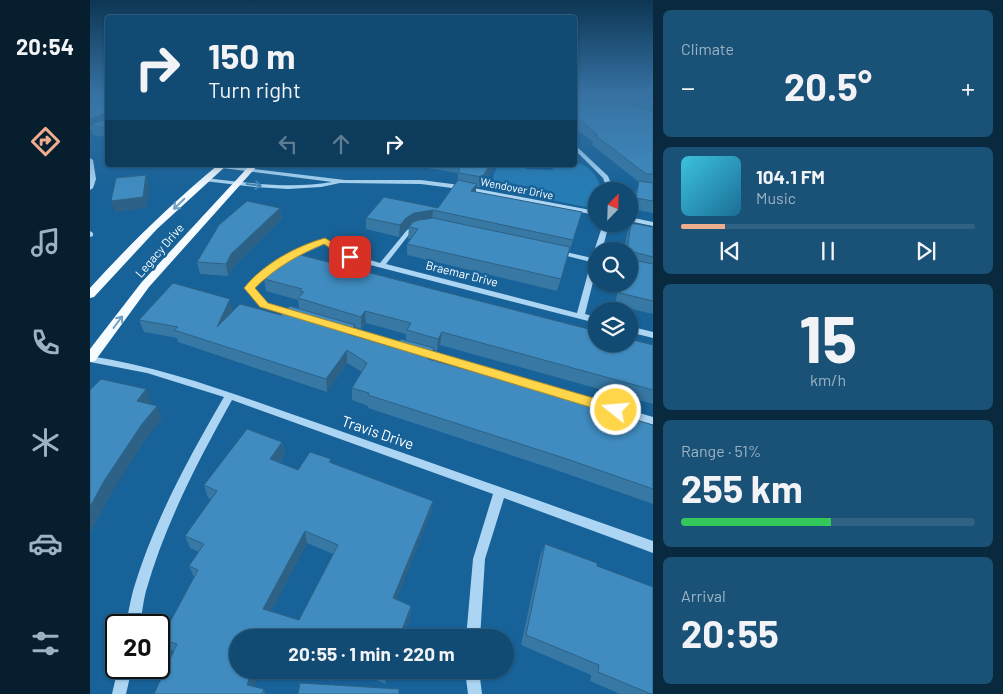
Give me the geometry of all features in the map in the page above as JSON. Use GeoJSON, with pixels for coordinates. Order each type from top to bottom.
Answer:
{"type":"FeatureCollection","features":[{"type":"Feature","properties":{"kind":"main road","name":"Legacy Drive"},"geometry":{"type":"LineString","coordinates":[[90,295],[122,260],[221,167]]}},
{"type":"Feature","properties":{"kind":"main road","name":"Legacy Drive"},"geometry":{"type":"LineString","coordinates":[[90,358],[145,285],[252,167]]}},
{"type":"Feature","properties":{"kind":"street"},"geometry":{"type":"LineString","coordinates":[[577,149],[606,177],[608,182]]}},
{"type":"Feature","properties":{"kind":"street"},"geometry":{"type":"LineString","coordinates":[[577,159],[587,158]]}},
{"type":"Feature","properties":{"kind":"street"},"geometry":{"type":"LineString","coordinates":[[90,160],[93,179],[90,188]]}},
{"type":"Feature","properties":{"kind":"street","name":"Wendover Drive"},"geometry":{"type":"LineString","coordinates":[[252,167],[345,182],[421,182],[445,185],[588,212]]}},
{"type":"Feature","properties":{"kind":"street","name":"Wendover Drive"},"geometry":{"type":"LineString","coordinates":[[206,180],[288,188],[315,188],[345,182]]}},
{"type":"Feature","properties":{"kind":"street"},"geometry":{"type":"LineString","coordinates":[[638,222],[653,224]]}},
{"type":"Feature","properties":{"kind":"street"},"geometry":{"type":"LineString","coordinates":[[382,265],[410,231],[423,226]]}},
{"type":"Feature","properties":{"kind":"street","name":"Braemar Drive"},"geometry":{"type":"LineString","coordinates":[[302,316],[264,305],[249,288],[268,270],[302,250],[325,241],[350,257],[588,318]]}},
{"type":"Feature","properties":{"kind":"street"},"geometry":{"type":"LineString","coordinates":[[549,250],[588,258]]}},
{"type":"Feature","properties":{"kind":"street"},"geometry":{"type":"LineString","coordinates":[[580,316],[588,288]]}},
{"type":"Feature","properties":{"kind":"street"},"geometry":{"type":"LineString","coordinates":[[340,328],[653,421]]}},
{"type":"Feature","properties":{"kind":"street"},"geometry":{"type":"LineString","coordinates":[[638,331],[653,335]]}},
{"type":"Feature","properties":{"kind":"street","name":"Travis Drive"},"geometry":{"type":"LineString","coordinates":[[90,358],[125,363],[229,396],[653,547]]}},
{"type":"Feature","properties":{"kind":"street"},"geometry":{"type":"LineString","coordinates":[[135,614],[141,585],[164,521],[194,458],[229,396]]}},
{"type":"Feature","properties":{"kind":"street"},"geometry":{"type":"LineString","coordinates":[[474,629],[479,559],[500,491]]}},
{"type":"Feature","properties":{"kind":"street"},"geometry":{"type":"LineString","coordinates":[[119,694],[122,679]]}},
{"type":"Feature","properties":{"kind":"street"},"geometry":{"type":"LineString","coordinates":[[473,679],[475,694]]}},
{"type":"Feature","properties":{"kind":"shaded area"},"geometry":{"type":"Polygon","coordinates":[[[577,163],[589,169],[596,176],[598,182],[588,182],[588,207],[490,188],[496,167],[526,167],[526,169],[553,170],[552,167],[577,167],[577,163]]]}},
{"type":"Feature","properties":{"kind":"building"},"geometry":{"type":"Polygon","coordinates":[[[105,124],[105,128],[90,125],[105,124]]]}},
{"type":"Feature","properties":{"kind":"building"},"geometry":{"type":"Polygon","coordinates":[[[585,124],[653,124],[653,174],[646,174],[595,135],[598,135],[585,124]]]}},
{"type":"Feature","properties":{"kind":"building"},"geometry":{"type":"Polygon","coordinates":[[[459,167],[489,167],[482,177],[459,173],[459,167]]]}},
{"type":"Feature","properties":{"kind":"building"},"geometry":{"type":"Polygon","coordinates":[[[146,175],[143,197],[111,201],[116,178],[146,175]]]}},
{"type":"Feature","properties":{"kind":"building"},"geometry":{"type":"Polygon","coordinates":[[[458,180],[477,184],[471,191],[582,212],[573,240],[433,210],[414,213],[400,225],[366,218],[384,197],[438,208],[458,180]]]}},
{"type":"Feature","properties":{"kind":"building"},"geometry":{"type":"Polygon","coordinates":[[[639,181],[653,183],[653,201],[638,198],[639,181]]]}},
{"type":"Feature","properties":{"kind":"building"},"geometry":{"type":"Polygon","coordinates":[[[247,201],[280,208],[231,254],[226,264],[197,262],[219,225],[247,201]]]}},
{"type":"Feature","properties":{"kind":"building"},"geometry":{"type":"Polygon","coordinates":[[[433,218],[570,247],[561,279],[407,244],[418,229],[409,227],[413,222],[433,218]]]}},
{"type":"Feature","properties":{"kind":"building"},"geometry":{"type":"Polygon","coordinates":[[[638,224],[653,227],[653,257],[638,253],[638,242],[628,242],[630,232],[638,232],[638,224]]]}},
{"type":"Feature","properties":{"kind":"building"},"geometry":{"type":"Polygon","coordinates":[[[289,253],[293,253],[588,329],[588,352],[638,352],[638,341],[653,345],[653,390],[442,332],[438,339],[407,330],[411,323],[365,311],[361,317],[298,298],[304,292],[300,291],[302,289],[264,279],[289,253]]]}},
{"type":"Feature","properties":{"kind":"building"},"geometry":{"type":"Polygon","coordinates":[[[638,261],[653,264],[653,301],[620,293],[638,292],[638,261]]]}},
{"type":"Feature","properties":{"kind":"building"},"geometry":{"type":"Polygon","coordinates":[[[173,283],[230,299],[217,327],[240,304],[281,315],[290,306],[355,325],[348,334],[396,348],[401,339],[434,348],[428,359],[566,397],[653,425],[653,489],[564,458],[368,395],[369,393],[352,388],[367,363],[347,350],[326,379],[174,330],[178,327],[139,320],[173,283]]]}},
{"type":"Feature","properties":{"kind":"building"},"geometry":{"type":"Polygon","coordinates":[[[101,379],[146,389],[137,401],[157,406],[142,424],[104,481],[90,507],[90,390],[101,379]]]}},
{"type":"Feature","properties":{"kind":"building"},"geometry":{"type":"Polygon","coordinates":[[[247,429],[282,442],[270,459],[298,470],[310,452],[331,459],[329,462],[433,501],[393,598],[411,606],[402,629],[229,629],[229,679],[249,679],[247,685],[264,689],[262,694],[154,694],[161,679],[170,679],[170,659],[177,644],[170,642],[170,622],[198,570],[189,566],[204,544],[185,536],[217,491],[204,485],[247,429]],[[305,531],[263,609],[299,620],[338,545],[305,531]]]}},
{"type":"Feature","properties":{"kind":"building"},"geometry":{"type":"Polygon","coordinates":[[[545,544],[597,563],[597,566],[653,587],[653,694],[598,672],[599,665],[526,635],[545,544]]]}},
{"type":"Feature","properties":{"kind":"building"},"geometry":{"type":"Polygon","coordinates":[[[300,683],[399,689],[399,694],[298,694],[300,683]]]}},
{"type":"Feature","properties":{"kind":"route"},"geometry":{"type":"LineString","coordinates":[[350,257],[325,241],[302,250],[268,270],[249,288],[264,305],[616,410]]}}]}
